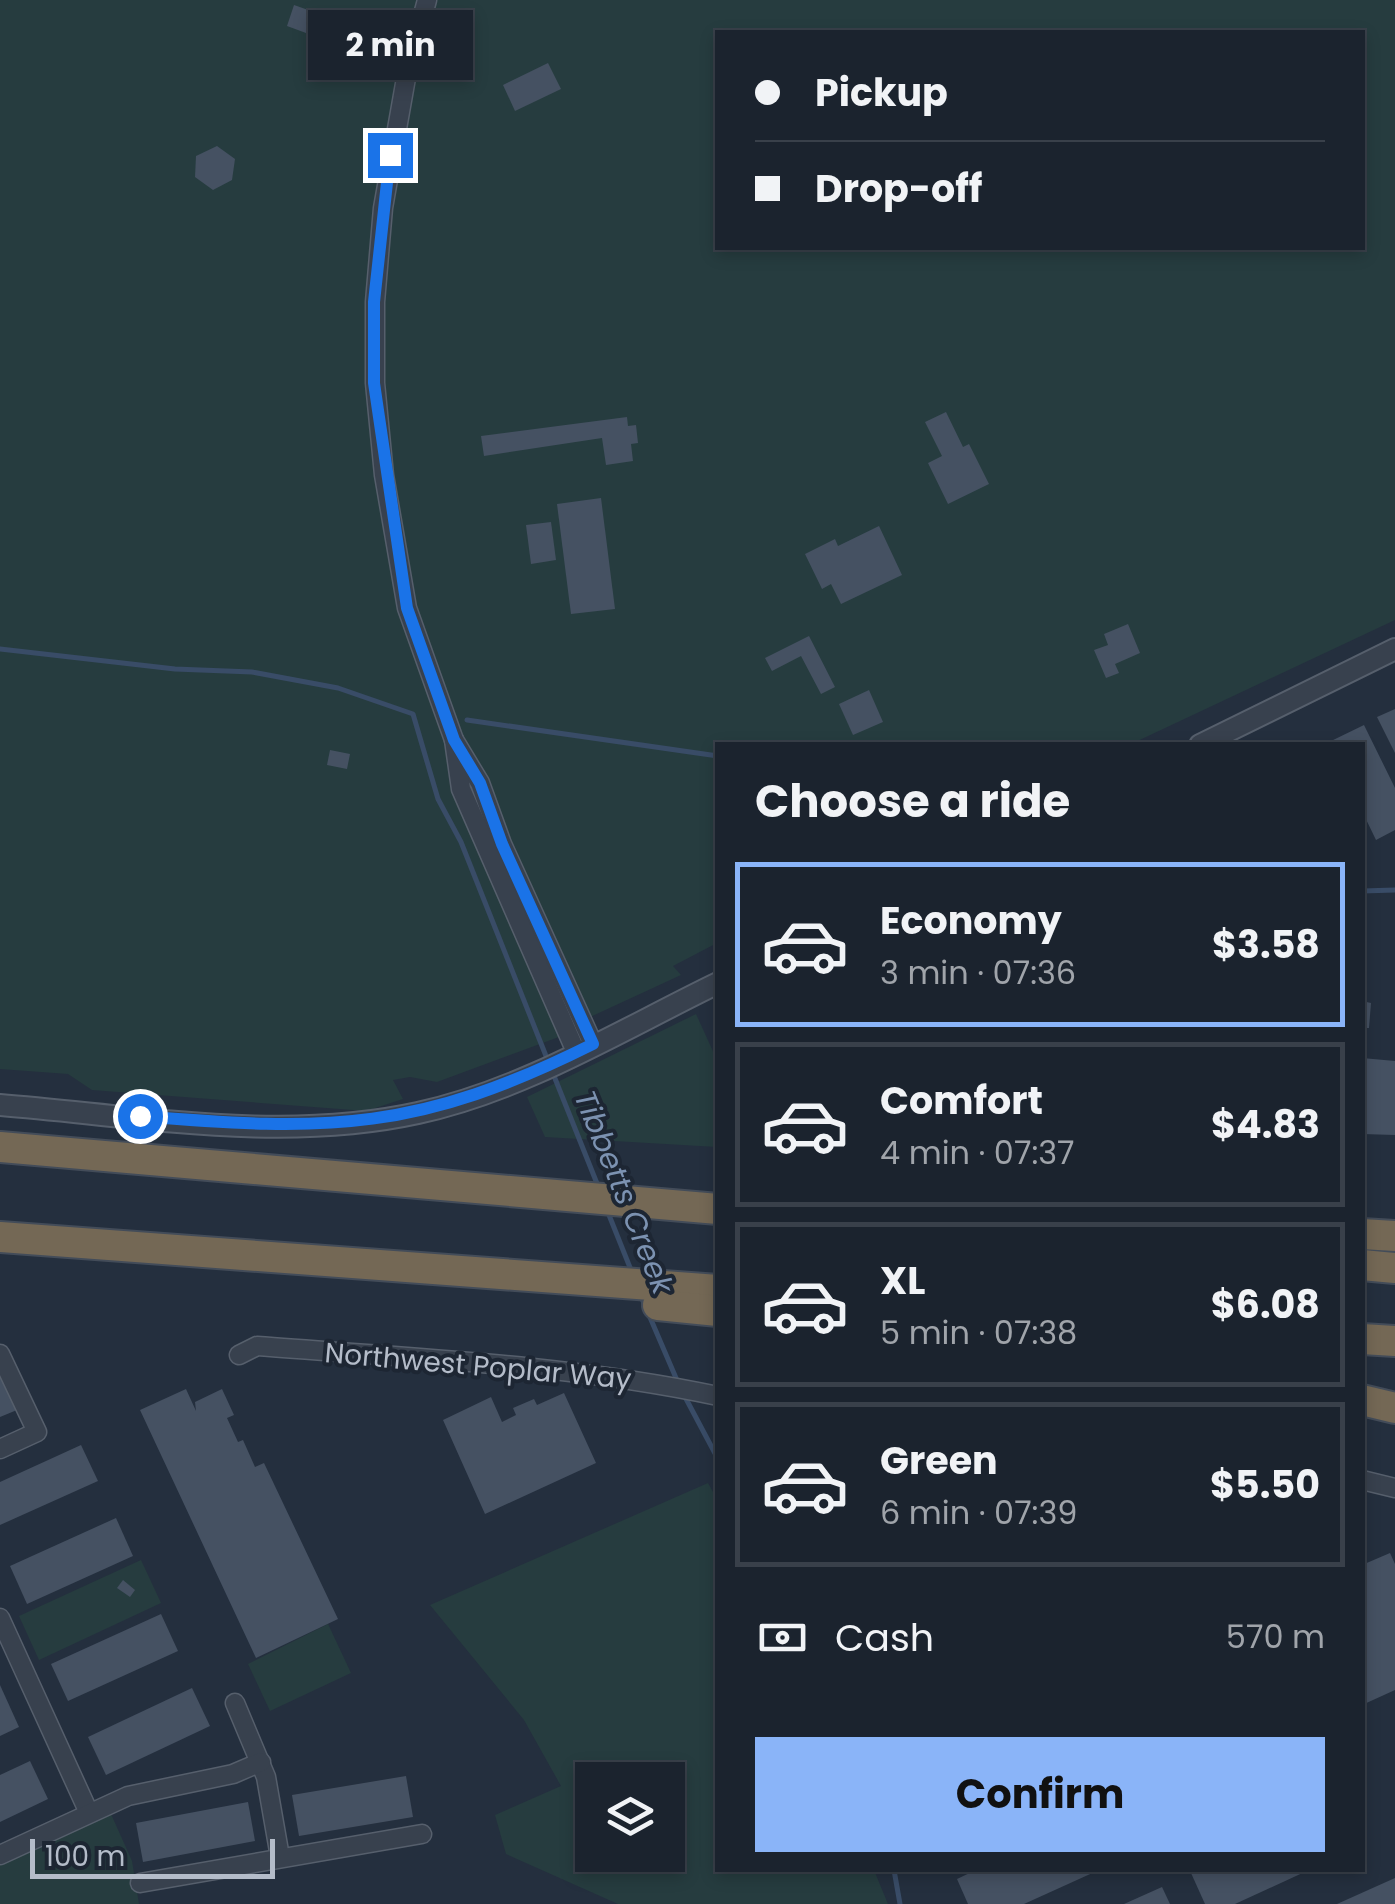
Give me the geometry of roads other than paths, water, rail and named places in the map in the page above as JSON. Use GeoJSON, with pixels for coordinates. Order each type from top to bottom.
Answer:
{"type":"FeatureCollection","features":[{"type":"Feature","properties":{"kind":"highway"},"geometry":{"type":"LineString","coordinates":[[0,1147],[715,1206]]}},
{"type":"Feature","properties":{"kind":"highway"},"geometry":{"type":"LineString","coordinates":[[1365,1222],[1395,1223]]}},
{"type":"Feature","properties":{"kind":"highway"},"geometry":{"type":"LineString","coordinates":[[1365,1234],[1395,1236]]}},
{"type":"Feature","properties":{"kind":"highway"},"geometry":{"type":"LineString","coordinates":[[0,1238],[333,1260],[653,1295],[715,1311]]}},
{"type":"Feature","properties":{"kind":"highway"},"geometry":{"type":"LineString","coordinates":[[1365,1265],[1395,1268]]}},
{"type":"Feature","properties":{"kind":"highway"},"geometry":{"type":"LineString","coordinates":[[653,1295],[715,1290]]}},
{"type":"Feature","properties":{"kind":"highway"},"geometry":{"type":"LineString","coordinates":[[1365,1339],[1395,1341]]}},
{"type":"Feature","properties":{"kind":"highway"},"geometry":{"type":"LineString","coordinates":[[1365,1401],[1395,1408]]}},
{"type":"Feature","properties":{"kind":"street"},"geometry":{"type":"LineString","coordinates":[[427,0],[390,155],[374,302],[374,383],[407,608],[454,740],[461,789],[577,1052]]}},
{"type":"Feature","properties":{"kind":"street"},"geometry":{"type":"LineString","coordinates":[[1206,742],[1395,650]]}},
{"type":"Feature","properties":{"kind":"street"},"geometry":{"type":"LineString","coordinates":[[0,1104],[245,1125],[339,1125],[458,1103],[533,1073],[715,983]]}},
{"type":"Feature","properties":{"kind":"street","name":"Northwest Poplar Way"},"geometry":{"type":"LineString","coordinates":[[239,1354],[257,1346],[672,1385],[709,1394]]}},
{"type":"Feature","properties":{"kind":"street"},"geometry":{"type":"LineString","coordinates":[[0,1354],[37,1432],[0,1449]]}},
{"type":"Feature","properties":{"kind":"street"},"geometry":{"type":"LineString","coordinates":[[1365,1481],[1395,1488]]}},
{"type":"Feature","properties":{"kind":"street"},"geometry":{"type":"LineString","coordinates":[[0,1618],[89,1813]]}},
{"type":"Feature","properties":{"kind":"street"},"geometry":{"type":"LineString","coordinates":[[235,1702],[261,1762],[280,1857]]}},
{"type":"Feature","properties":{"kind":"street"},"geometry":{"type":"LineString","coordinates":[[0,1854],[156,1787],[233,1774],[261,1762]]}},
{"type":"Feature","properties":{"kind":"street"},"geometry":{"type":"LineString","coordinates":[[140,1882],[422,1834]]}},
{"type":"Feature","properties":{"kind":"waterway","name":"Tibbetts Creek"},"geometry":{"type":"LineString","coordinates":[[0,649],[175,669],[252,672],[338,688],[413,714],[438,799],[461,842],[548,1061]]}},
{"type":"Feature","properties":{"kind":"waterway"},"geometry":{"type":"LineString","coordinates":[[467,720],[715,756]]}},
{"type":"Feature","properties":{"kind":"waterway"},"geometry":{"type":"LineString","coordinates":[[1365,891],[1395,890]]}},
{"type":"Feature","properties":{"kind":"waterway","name":"Tibbetts Creek"},"geometry":{"type":"LineString","coordinates":[[552,1071],[598,1186]]}},
{"type":"Feature","properties":{"kind":"waterway","name":"Tibbetts Creek"},"geometry":{"type":"LineString","coordinates":[[607,1210],[633,1275]]}},
{"type":"Feature","properties":{"kind":"waterway","name":"Tibbetts Creek"},"geometry":{"type":"LineString","coordinates":[[640,1294],[679,1385]]}},
{"type":"Feature","properties":{"kind":"waterway","name":"Tibbetts Creek"},"geometry":{"type":"LineString","coordinates":[[684,1395],[715,1453]]}},
{"type":"Feature","properties":{"kind":"waterway","name":"Tibbetts Creek"},"geometry":{"type":"LineString","coordinates":[[894,1872],[900,1904]]}}]}
